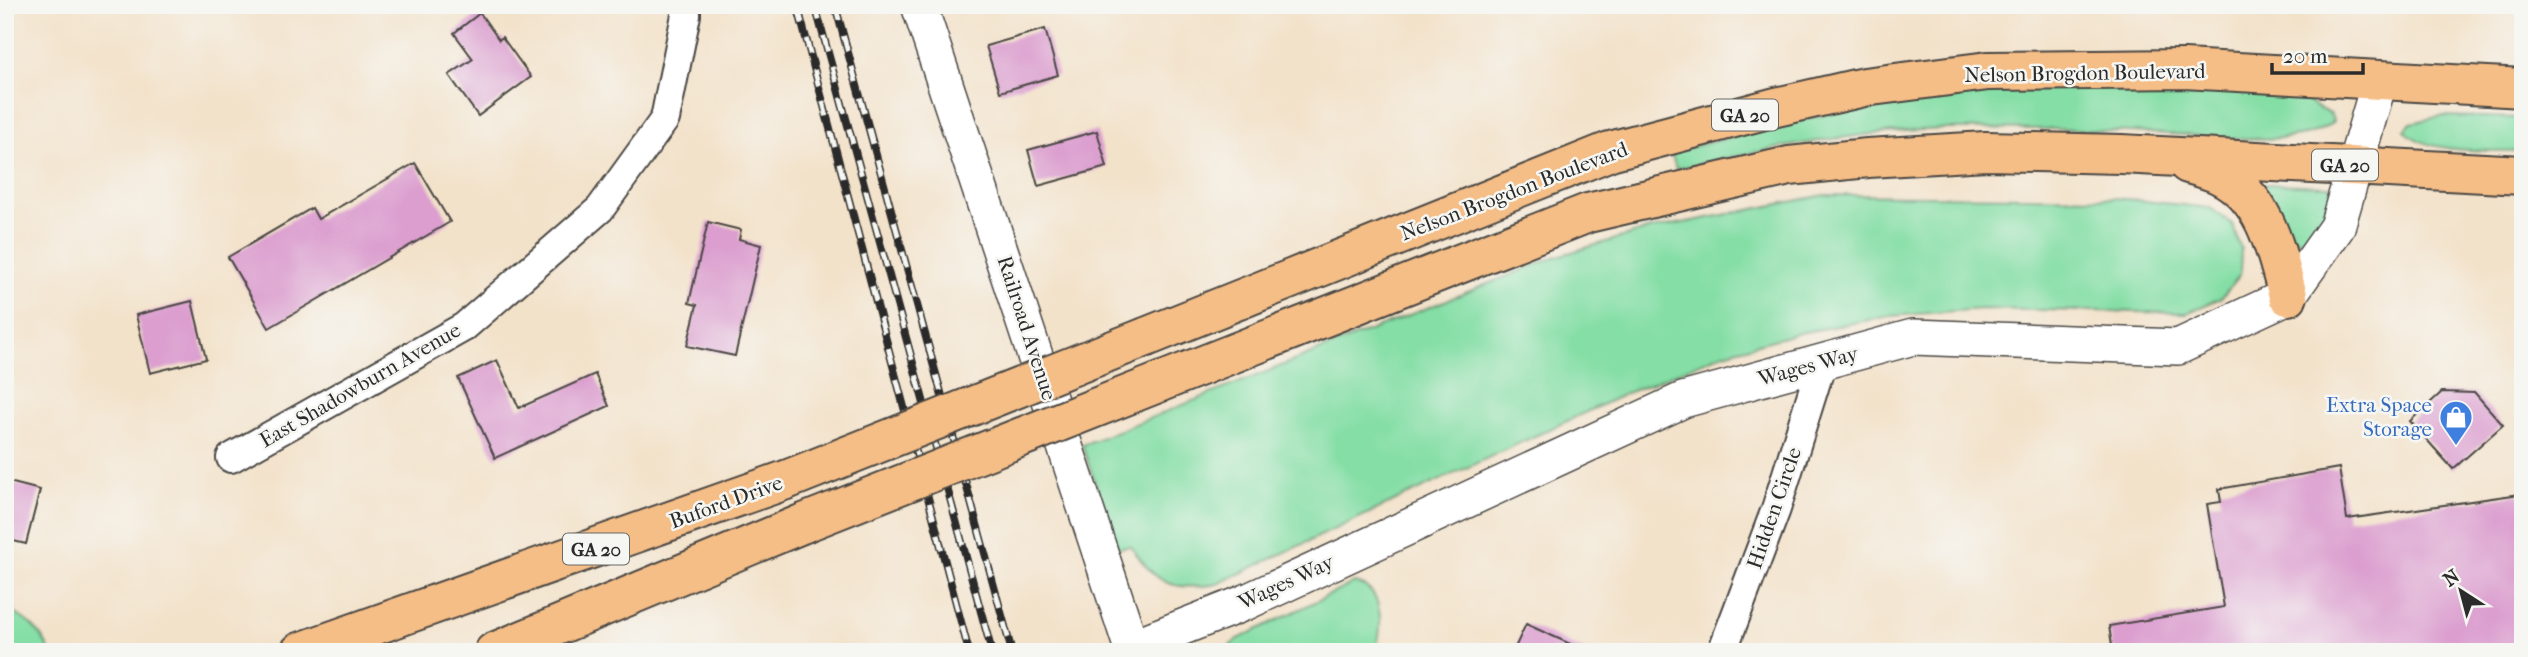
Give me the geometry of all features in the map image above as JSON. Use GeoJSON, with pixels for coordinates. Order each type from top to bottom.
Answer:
{"type":"FeatureCollection","features":[{"type":"Feature","properties":{"kind":"highway","name":"Nelson Brogdon Boulevard"},"geometry":{"type":"LineString","coordinates":[[1146,337],[1610,151],[1763,110],[1864,88],[1988,71],[2184,69],[2523,88]]}},
{"type":"Feature","properties":{"kind":"highway","name":"GA 20"},"geometry":{"type":"LineString","coordinates":[[494,652],[804,523],[1588,213],[1789,166],[1986,151],[2166,156],[2523,175]]}},
{"type":"Feature","properties":{"kind":"highway"},"geometry":{"type":"LineString","coordinates":[[2166,156],[2221,175],[2247,194],[2267,223],[2288,296]]}},
{"type":"Feature","properties":{"kind":"highway","name":"Buford Drive"},"geometry":{"type":"LineString","coordinates":[[300,652],[786,480],[1146,337]]}},
{"type":"Feature","properties":{"kind":"street","name":"East Shadowburn Avenue"},"geometry":{"type":"LineString","coordinates":[[231,458],[464,327],[600,209],[665,118],[687,15],[686,5]]}},
{"type":"Feature","properties":{"kind":"street","name":"Railroad Avenue"},"geometry":{"type":"LineString","coordinates":[[919,5],[1133,650]]}},
{"type":"Feature","properties":{"kind":"street","name":"Wages Way"},"geometry":{"type":"LineString","coordinates":[[1133,650],[1244,603],[1683,400],[1913,337],[2178,347],[2288,296],[2337,227],[2380,79]]}},
{"type":"Feature","properties":{"kind":"street","name":"Hidden Circle"},"geometry":{"type":"LineString","coordinates":[[1722,652],[1776,509],[1822,362]]}},
{"type":"Feature","properties":{"kind":"green space"},"geometry":{"type":"Polygon","coordinates":[[[2127,84],[2293,94],[2331,115],[2333,121],[2320,130],[2302,135],[2255,139],[2058,129],[1915,130],[1811,142],[1676,169],[1671,152],[1860,106],[1996,89],[2127,84]]]}},
{"type":"Feature","properties":{"kind":"green space"},"geometry":{"type":"Polygon","coordinates":[[[2442,116],[2523,118],[2523,151],[2477,151],[2443,147],[2427,144],[2405,130],[2411,123],[2442,116]]]}},
{"type":"Feature","properties":{"kind":"green space"},"geometry":{"type":"Polygon","coordinates":[[[2262,185],[2329,186],[2332,190],[2332,199],[2308,246],[2291,234],[2280,220],[2262,185]]]}},
{"type":"Feature","properties":{"kind":"green space"},"geometry":{"type":"Polygon","coordinates":[[[1825,195],[2117,198],[2210,208],[2232,224],[2241,249],[2240,275],[2221,298],[2187,313],[1982,309],[1890,316],[1799,333],[1724,353],[1625,394],[1217,584],[1188,587],[1166,582],[1149,569],[1131,546],[1118,548],[1082,445],[1558,256],[1647,230],[1825,195]]]}},
{"type":"Feature","properties":{"kind":"green space"},"geometry":{"type":"Polygon","coordinates":[[[1354,583],[1364,586],[1376,601],[1380,622],[1375,652],[1222,652],[1238,639],[1354,583]]]}},
{"type":"Feature","properties":{"kind":"green space"},"geometry":{"type":"Polygon","coordinates":[[[5,607],[26,620],[37,631],[50,652],[5,652],[5,607]]]}},
{"type":"Feature","properties":{"kind":"building"},"geometry":{"type":"Polygon","coordinates":[[[480,13],[499,40],[502,37],[531,77],[478,116],[449,75],[473,59],[454,33],[480,13]]]}},
{"type":"Feature","properties":{"kind":"building"},"geometry":{"type":"Polygon","coordinates":[[[1045,29],[1058,75],[1000,92],[986,46],[1045,29]]]}},
{"type":"Feature","properties":{"kind":"building"},"geometry":{"type":"Polygon","coordinates":[[[1097,131],[1107,167],[1038,186],[1028,150],[1097,131]]]}},
{"type":"Feature","properties":{"kind":"building"},"geometry":{"type":"Polygon","coordinates":[[[415,163],[450,222],[269,328],[228,257],[312,208],[318,219],[415,163]]]}},
{"type":"Feature","properties":{"kind":"building"},"geometry":{"type":"Polygon","coordinates":[[[708,222],[741,230],[739,239],[761,245],[735,356],[687,346],[697,305],[689,303],[708,222]]]}},
{"type":"Feature","properties":{"kind":"building"},"geometry":{"type":"Polygon","coordinates":[[[192,301],[206,359],[150,373],[136,315],[192,301]]]}},
{"type":"Feature","properties":{"kind":"building"},"geometry":{"type":"Polygon","coordinates":[[[497,360],[519,408],[595,374],[609,406],[495,458],[458,378],[497,360]]]}},
{"type":"Feature","properties":{"kind":"building","name":"Extra Space Storage"},"geometry":{"type":"Polygon","coordinates":[[[2442,392],[2475,393],[2503,425],[2453,469],[2410,421],[2442,392]]]}},
{"type":"Feature","properties":{"kind":"building"},"geometry":{"type":"Polygon","coordinates":[[[2339,468],[2347,519],[2520,494],[2523,512],[2523,652],[2113,652],[2109,626],[2224,607],[2207,504],[2221,502],[2219,489],[2339,468]]]}},
{"type":"Feature","properties":{"kind":"building"},"geometry":{"type":"Polygon","coordinates":[[[5,481],[40,490],[26,544],[5,539],[5,481]]]}},
{"type":"Feature","properties":{"kind":"building"},"geometry":{"type":"Polygon","coordinates":[[[1526,624],[1588,652],[1513,652],[1526,624]]]}},
{"type":"Feature","properties":{"kind":"railway"},"geometry":{"type":"LineString","coordinates":[[815,5],[992,652]]}},
{"type":"Feature","properties":{"kind":"railway"},"geometry":{"type":"LineString","coordinates":[[835,5],[1012,652]]}},
{"type":"Feature","properties":{"kind":"railway"},"geometry":{"type":"LineString","coordinates":[[798,8],[969,652]]}},
{"type":"Feature","properties":{"kind":"place","name":"Extra Space Storage"},"geometry":{"type":"Point","coordinates":[2456,447]}}]}
